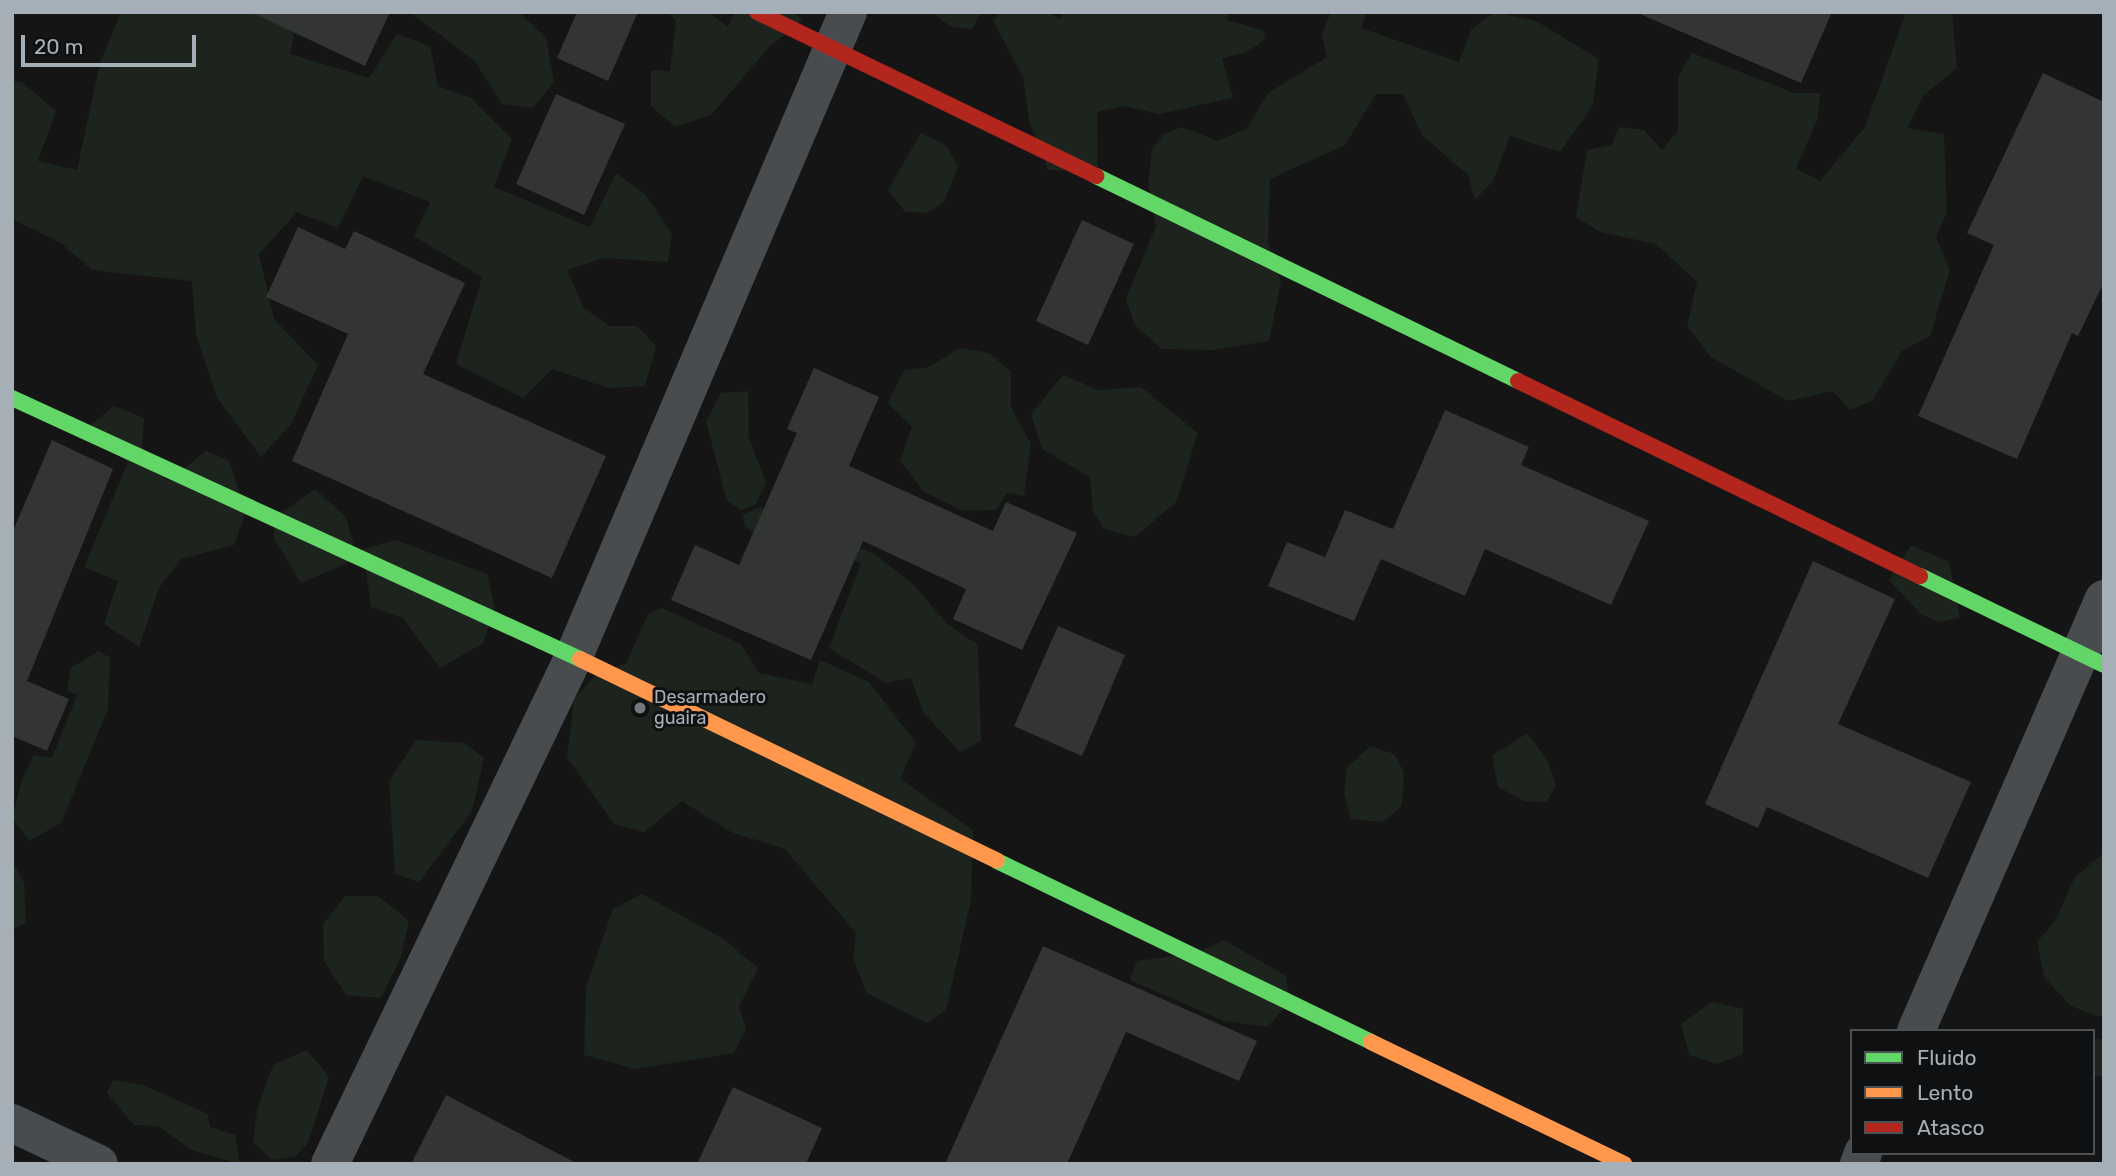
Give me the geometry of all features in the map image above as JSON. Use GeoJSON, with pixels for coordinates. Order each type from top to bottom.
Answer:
{"type":"FeatureCollection","features":[{"type":"Feature","properties":{"kind":"street"},"geometry":{"type":"LineString","coordinates":[[757,12],[829,50],[2091,659]]}},
{"type":"Feature","properties":{"kind":"street"},"geometry":{"type":"LineString","coordinates":[[330,1164],[574,656],[829,50],[848,12]]}},
{"type":"Feature","properties":{"kind":"street"},"geometry":{"type":"LineString","coordinates":[[12,398],[574,656],[1624,1164]]}},
{"type":"Feature","properties":{"kind":"street"},"geometry":{"type":"LineString","coordinates":[[1917,1029],[2091,659],[2104,600]]}},
{"type":"Feature","properties":{"kind":"street"},"geometry":{"type":"LineString","coordinates":[[12,1123],[99,1164]]}},
{"type":"Feature","properties":{"kind":"shaded area"},"geometry":{"type":"Polygon","coordinates":[[[121,12],[299,12],[290,54],[369,78],[397,34],[430,46],[438,86],[471,98],[512,139],[494,187],[590,227],[616,173],[645,194],[672,234],[668,262],[603,258],[567,270],[584,308],[609,326],[637,326],[656,346],[645,386],[608,388],[552,369],[523,398],[456,364],[482,277],[414,236],[430,202],[363,176],[338,228],[297,212],[259,254],[274,319],[318,365],[291,424],[261,457],[217,398],[196,335],[192,281],[92,270],[61,243],[12,219],[12,81],[22,82],[56,111],[38,161],[77,170],[100,63],[121,12]]]}},
{"type":"Feature","properties":{"kind":"shaded area"},"geometry":{"type":"Polygon","coordinates":[[[410,12],[519,12],[546,38],[554,82],[533,108],[502,104],[474,60],[410,12]]]}},
{"type":"Feature","properties":{"kind":"shaded area"},"geometry":{"type":"Polygon","coordinates":[[[668,12],[709,12],[728,27],[735,12],[794,12],[802,20],[769,47],[711,115],[675,127],[651,106],[651,70],[670,71],[676,21],[668,12]]]}},
{"type":"Feature","properties":{"kind":"shaded area"},"geometry":{"type":"Polygon","coordinates":[[[931,12],[981,12],[972,29],[951,27],[931,12]]]}},
{"type":"Feature","properties":{"kind":"shaded area"},"geometry":{"type":"Polygon","coordinates":[[[1000,12],[1049,12],[1060,19],[1064,12],[1229,12],[1227,20],[1264,31],[1265,39],[1248,52],[1222,58],[1233,98],[1159,114],[1123,106],[1097,112],[1098,170],[1048,170],[1029,121],[1023,77],[993,21],[1000,12]]]}},
{"type":"Feature","properties":{"kind":"shaded area"},"geometry":{"type":"Polygon","coordinates":[[[1331,12],[1367,12],[1361,28],[1459,62],[1471,30],[1494,12],[1536,21],[1599,59],[1593,105],[1560,152],[1510,136],[1493,181],[1475,200],[1468,175],[1422,135],[1403,94],[1376,94],[1345,145],[1270,179],[1268,241],[1281,282],[1269,341],[1213,350],[1162,349],[1135,325],[1126,299],[1156,226],[1148,185],[1152,149],[1164,134],[1182,127],[1218,141],[1247,128],[1268,93],[1327,57],[1322,34],[1331,12]]]}},
{"type":"Feature","properties":{"kind":"shaded area"},"geometry":{"type":"Polygon","coordinates":[[[1906,12],[1952,12],[1957,68],[1923,96],[1907,128],[1944,134],[1947,212],[1936,237],[1950,270],[1930,336],[1902,351],[1872,401],[1850,410],[1833,391],[1788,401],[1711,357],[1687,326],[1697,282],[1656,244],[1600,232],[1576,217],[1587,150],[1612,145],[1619,127],[1644,130],[1662,150],[1678,131],[1678,77],[1692,53],[1794,93],[1820,93],[1818,117],[1796,169],[1820,181],[1865,127],[1906,12]]]}},
{"type":"Feature","properties":{"kind":"shaded area"},"geometry":{"type":"Polygon","coordinates":[[[921,133],[947,146],[958,167],[944,202],[926,213],[905,212],[888,190],[921,133]]]}},
{"type":"Feature","properties":{"kind":"shaded area"},"geometry":{"type":"Polygon","coordinates":[[[960,348],[989,353],[1011,372],[1011,407],[1031,444],[1024,496],[1007,493],[996,510],[963,511],[923,491],[900,460],[912,427],[888,403],[904,370],[929,367],[960,348]]]}},
{"type":"Feature","properties":{"kind":"shaded area"},"geometry":{"type":"Polygon","coordinates":[[[1063,375],[1098,390],[1141,387],[1198,433],[1176,502],[1135,537],[1104,529],[1093,511],[1090,477],[1042,449],[1031,414],[1063,375]]]}},
{"type":"Feature","properties":{"kind":"shaded area"},"geometry":{"type":"Polygon","coordinates":[[[748,391],[749,438],[766,483],[755,505],[741,510],[727,501],[706,422],[721,393],[748,391]]]}},
{"type":"Feature","properties":{"kind":"shaded area"},"geometry":{"type":"Polygon","coordinates":[[[114,406],[144,418],[142,452],[168,481],[206,451],[229,461],[246,512],[234,545],[181,559],[159,588],[139,647],[104,624],[118,581],[84,567],[128,462],[82,431],[114,406]]]}},
{"type":"Feature","properties":{"kind":"shaded area"},"geometry":{"type":"Polygon","coordinates":[[[315,489],[346,517],[354,546],[349,562],[301,583],[274,538],[274,518],[315,489]]]}},
{"type":"Feature","properties":{"kind":"shaded area"},"geometry":{"type":"Polygon","coordinates":[[[760,507],[875,554],[915,586],[947,624],[978,645],[981,741],[960,752],[923,712],[911,678],[886,683],[829,648],[861,563],[809,542],[762,541],[745,526],[743,515],[760,507]]]}},
{"type":"Feature","properties":{"kind":"shaded area"},"geometry":{"type":"Polygon","coordinates":[[[396,540],[487,574],[495,608],[483,643],[440,668],[403,618],[371,607],[363,549],[396,540]]]}},
{"type":"Feature","properties":{"kind":"shaded area"},"geometry":{"type":"Polygon","coordinates":[[[1911,545],[1949,562],[1960,618],[1939,622],[1921,614],[1889,580],[1911,545]]]}},
{"type":"Feature","properties":{"kind":"shaded area"},"geometry":{"type":"Polygon","coordinates":[[[662,608],[741,644],[759,673],[812,684],[820,660],[869,682],[916,743],[900,779],[973,830],[971,900],[946,1010],[927,1023],[867,993],[853,959],[856,933],[785,849],[731,832],[682,801],[644,832],[614,824],[567,757],[574,700],[599,671],[626,664],[648,614],[662,608]]]}},
{"type":"Feature","properties":{"kind":"shaded area"},"geometry":{"type":"Polygon","coordinates":[[[99,651],[110,658],[108,709],[61,823],[29,841],[12,818],[22,780],[34,755],[52,758],[77,695],[67,690],[71,668],[99,651]]]}},
{"type":"Feature","properties":{"kind":"shaded area"},"geometry":{"type":"Polygon","coordinates":[[[1527,733],[1547,759],[1556,786],[1546,802],[1524,801],[1498,787],[1492,756],[1527,733]]]}},
{"type":"Feature","properties":{"kind":"shaded area"},"geometry":{"type":"Polygon","coordinates":[[[416,740],[465,743],[484,758],[472,811],[419,882],[395,874],[389,781],[416,740]]]}},
{"type":"Feature","properties":{"kind":"shaded area"},"geometry":{"type":"Polygon","coordinates":[[[1370,746],[1394,754],[1404,772],[1402,806],[1382,822],[1351,819],[1344,794],[1347,768],[1370,746]]]}},
{"type":"Feature","properties":{"kind":"shaded area"},"geometry":{"type":"Polygon","coordinates":[[[2104,853],[2104,1015],[2096,1016],[2071,1006],[2044,977],[2037,942],[2055,921],[2075,877],[2104,853]]]}},
{"type":"Feature","properties":{"kind":"shaded area"},"geometry":{"type":"Polygon","coordinates":[[[12,860],[24,883],[26,923],[12,929],[12,860]]]}},
{"type":"Feature","properties":{"kind":"shaded area"},"geometry":{"type":"Polygon","coordinates":[[[642,894],[722,938],[758,968],[739,1007],[746,1029],[734,1053],[635,1069],[584,1055],[586,988],[613,909],[642,894]]]}},
{"type":"Feature","properties":{"kind":"shaded area"},"geometry":{"type":"Polygon","coordinates":[[[345,896],[378,896],[409,921],[401,957],[381,998],[346,995],[324,961],[323,924],[345,896]]]}},
{"type":"Feature","properties":{"kind":"shaded area"},"geometry":{"type":"Polygon","coordinates":[[[1224,940],[1286,976],[1290,1002],[1267,1027],[1224,1021],[1130,980],[1137,961],[1195,953],[1224,940]]]}},
{"type":"Feature","properties":{"kind":"shaded area"},"geometry":{"type":"Polygon","coordinates":[[[1712,1002],[1743,1009],[1743,1054],[1717,1064],[1689,1055],[1681,1024],[1712,1002]]]}},
{"type":"Feature","properties":{"kind":"shaded area"},"geometry":{"type":"Polygon","coordinates":[[[2095,1038],[2104,1040],[2104,1076],[2095,1076],[2095,1038]]]}},
{"type":"Feature","properties":{"kind":"shaded area"},"geometry":{"type":"Polygon","coordinates":[[[307,1050],[329,1077],[308,1143],[295,1157],[272,1160],[253,1142],[257,1110],[273,1065],[307,1050]]]}},
{"type":"Feature","properties":{"kind":"shaded area"},"geometry":{"type":"Polygon","coordinates":[[[113,1080],[143,1085],[208,1114],[210,1127],[235,1135],[240,1164],[192,1150],[158,1126],[134,1125],[107,1093],[113,1080]]]}},
{"type":"Feature","properties":{"kind":"building"},"geometry":{"type":"Polygon","coordinates":[[[251,12],[390,12],[365,66],[251,12]]]}},
{"type":"Feature","properties":{"kind":"building"},"geometry":{"type":"Polygon","coordinates":[[[577,12],[638,12],[608,81],[557,58],[577,12]]]}},
{"type":"Feature","properties":{"kind":"building"},"geometry":{"type":"Polygon","coordinates":[[[1635,12],[1832,12],[1801,83],[1635,12]]]}},
{"type":"Feature","properties":{"kind":"building"},"geometry":{"type":"Polygon","coordinates":[[[2043,73],[2104,102],[2104,282],[2078,336],[2072,333],[2017,459],[1918,416],[1994,245],[1967,233],[2043,73]]]}},
{"type":"Feature","properties":{"kind":"building"},"geometry":{"type":"Polygon","coordinates":[[[556,94],[625,124],[584,215],[516,184],[556,94]]]}},
{"type":"Feature","properties":{"kind":"building"},"geometry":{"type":"Polygon","coordinates":[[[1082,220],[1134,244],[1088,345],[1036,321],[1082,220]]]}},
{"type":"Feature","properties":{"kind":"building"},"geometry":{"type":"Polygon","coordinates":[[[298,227],[345,249],[354,231],[465,283],[423,374],[606,456],[552,578],[292,461],[348,334],[266,297],[298,227]]]}},
{"type":"Feature","properties":{"kind":"building"},"geometry":{"type":"Polygon","coordinates":[[[814,368],[879,397],[849,466],[993,531],[1006,502],[1077,533],[1022,650],[953,619],[966,589],[863,541],[811,660],[671,600],[695,545],[739,565],[797,433],[787,429],[814,368]]]}},
{"type":"Feature","properties":{"kind":"building"},"geometry":{"type":"Polygon","coordinates":[[[1445,410],[1529,447],[1521,465],[1649,521],[1611,605],[1485,549],[1465,596],[1381,559],[1354,621],[1268,586],[1287,542],[1325,557],[1345,510],[1393,529],[1445,410]]]}},
{"type":"Feature","properties":{"kind":"building"},"geometry":{"type":"Polygon","coordinates":[[[52,440],[113,469],[27,681],[69,699],[47,751],[12,736],[12,533],[52,440]]]}},
{"type":"Feature","properties":{"kind":"building"},"geometry":{"type":"Polygon","coordinates":[[[1813,561],[1895,599],[1838,724],[1971,782],[1928,878],[1767,807],[1758,828],[1705,804],[1813,561]]]}},
{"type":"Feature","properties":{"kind":"building"},"geometry":{"type":"Polygon","coordinates":[[[1058,626],[1125,655],[1082,756],[1014,726],[1058,626]]]}},
{"type":"Feature","properties":{"kind":"building"},"geometry":{"type":"Polygon","coordinates":[[[1043,946],[1257,1041],[1239,1081],[1126,1032],[1067,1164],[945,1164],[1043,946]]]}},
{"type":"Feature","properties":{"kind":"building"},"geometry":{"type":"Polygon","coordinates":[[[733,1087],[822,1128],[806,1164],[697,1164],[733,1087]]]}},
{"type":"Feature","properties":{"kind":"building"},"geometry":{"type":"Polygon","coordinates":[[[446,1095],[578,1164],[411,1164],[446,1095]]]}},
{"type":"Feature","properties":{"kind":"traffic: fast"},"geometry":{"type":"LineString","coordinates":[[1096,176],[1518,381]]}},
{"type":"Feature","properties":{"kind":"traffic: fast"},"geometry":{"type":"LineString","coordinates":[[12,398],[580,659]]}},
{"type":"Feature","properties":{"kind":"traffic: fast"},"geometry":{"type":"LineString","coordinates":[[1920,576],[2104,665]]}},
{"type":"Feature","properties":{"kind":"traffic: fast"},"geometry":{"type":"LineString","coordinates":[[997,861],[1371,1042]]}},
{"type":"Feature","properties":{"kind":"traffic: slow"},"geometry":{"type":"LineString","coordinates":[[580,659],[997,861]]}},
{"type":"Feature","properties":{"kind":"traffic: slow"},"geometry":{"type":"LineString","coordinates":[[1371,1042],[1624,1164]]}},
{"type":"Feature","properties":{"kind":"traffic: jam"},"geometry":{"type":"LineString","coordinates":[[757,12],[1096,176]]}},
{"type":"Feature","properties":{"kind":"traffic: jam"},"geometry":{"type":"LineString","coordinates":[[1518,381],[1920,576]]}},
{"type":"Feature","properties":{"kind":"place","name":"Desarmadero guaira"},"geometry":{"type":"Point","coordinates":[640,708]}}]}
